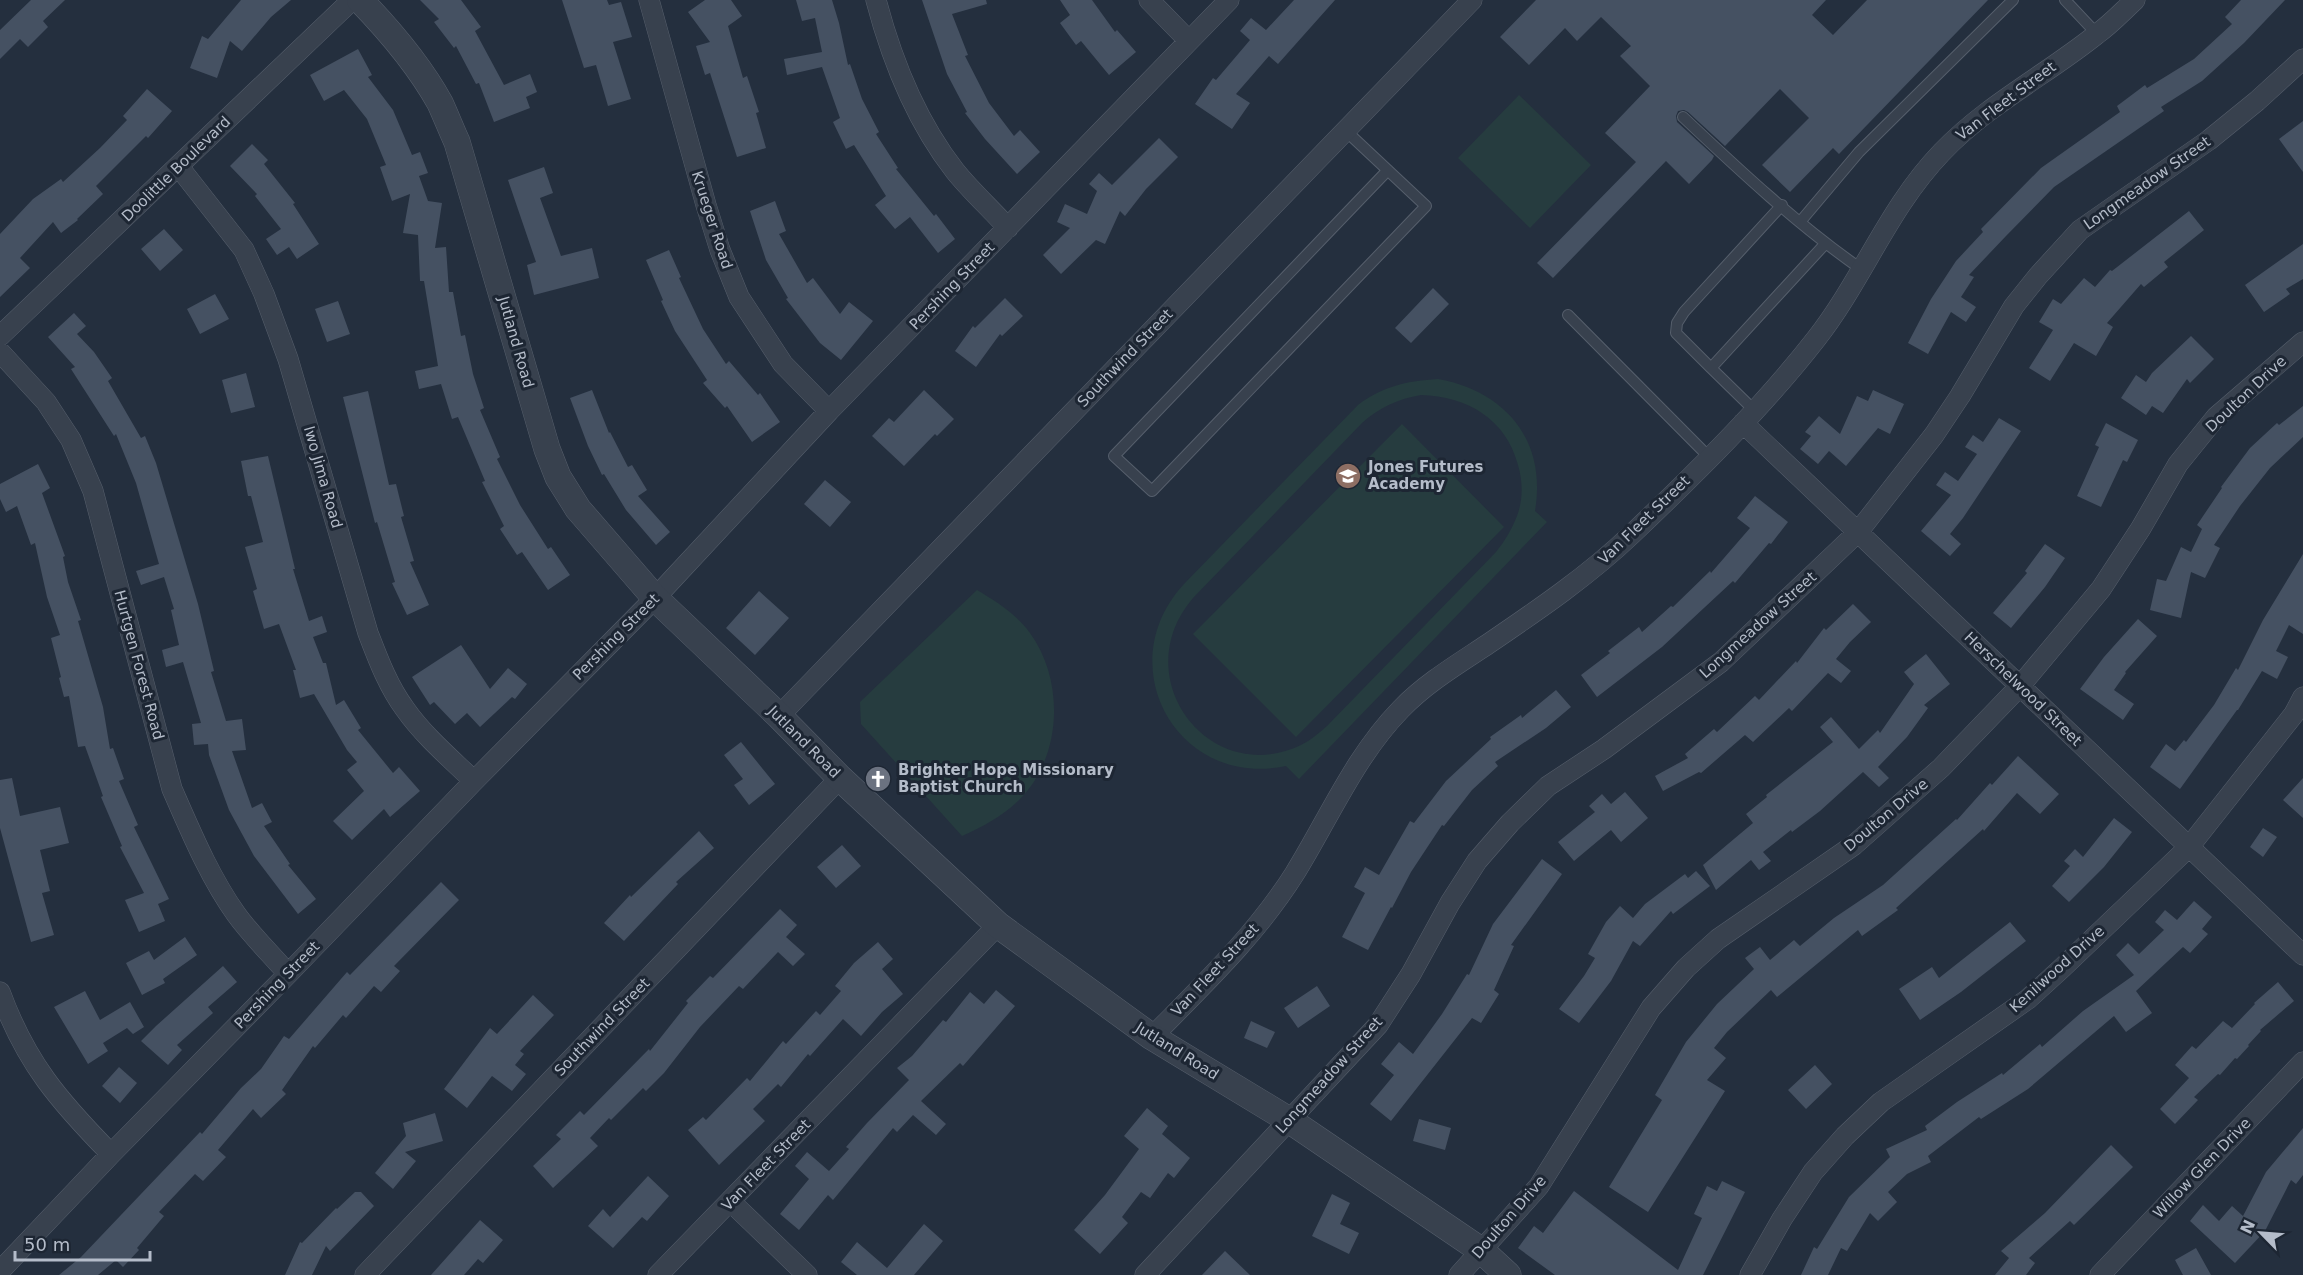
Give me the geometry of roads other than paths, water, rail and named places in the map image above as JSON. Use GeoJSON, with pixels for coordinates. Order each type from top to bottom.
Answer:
{"type":"FeatureCollection","features":[{"type":"Feature","properties":{"kind":"street","name":"Doolittle Boulevard"},"geometry":{"type":"LineString","coordinates":[[0,336],[352,0]]}},
{"type":"Feature","properties":{"kind":"street","name":"Jutland Road"},"geometry":{"type":"LineString","coordinates":[[360,0],[392,33],[416,67],[440,103],[457,142],[547,449],[558,477],[578,508],[654,598],[779,716],[840,778],[998,925],[1152,1037],[1288,1120],[1482,1251],[1508,1275]]}},
{"type":"Feature","properties":{"kind":"street","name":"Krueger Road"},"geometry":{"type":"LineString","coordinates":[[649,0],[706,205],[720,250],[739,297],[783,364],[829,411]]}},
{"type":"Feature","properties":{"kind":"street"},"geometry":{"type":"LineString","coordinates":[[876,0],[898,69],[928,133],[956,172],[1008,228]]}},
{"type":"Feature","properties":{"kind":"street"},"geometry":{"type":"LineString","coordinates":[[1149,0],[1189,41]]}},
{"type":"Feature","properties":{"kind":"street","name":"Pershing Street"},"geometry":{"type":"LineString","coordinates":[[0,1271],[111,1154],[654,598],[829,411],[1228,0]]}},
{"type":"Feature","properties":{"kind":"street","name":"Southwind Street"},"geometry":{"type":"LineString","coordinates":[[779,716],[1472,0]]}},
{"type":"Feature","properties":{"kind":"street","name":"Van Fleet Street"},"geometry":{"type":"LineString","coordinates":[[1152,1037],[1233,954],[1266,915],[1295,873],[1352,773],[1377,736],[1401,709],[1426,686],[1583,577],[1632,534],[1749,417],[1816,338],[1861,269],[1883,229],[1913,186],[1941,153],[1972,124],[2097,34],[2135,0]]}},
{"type":"Feature","properties":{"kind":"street","name":"Longmeadow Street"},"geometry":{"type":"LineString","coordinates":[[1145,1275],[1378,1026],[1477,861],[1510,823],[1548,786],[1604,749],[1721,662],[1858,532],[1934,435],[2014,306],[2080,230],[2209,140],[2303,59]]}},
{"type":"Feature","properties":{"kind":"street","name":"Iwo Jima Road"},"geometry":{"type":"LineString","coordinates":[[178,167],[244,250],[264,294],[288,358],[368,633],[382,669],[404,709],[426,736],[474,781]]}},
{"type":"Feature","properties":{"kind":"street","name":"Doulton Drive"},"geometry":{"type":"LineString","coordinates":[[1459,1275],[1539,1186],[1651,1008],[1686,968],[1718,939],[1854,844],[1941,768],[2020,686],[2102,589],[2178,464],[2210,425],[2303,342]]}},
{"type":"Feature","properties":{"kind":"street","name":"Hurtgen Forest Road"},"geometry":{"type":"LineString","coordinates":[[0,352],[46,402],[71,440],[93,491],[171,789],[215,882],[237,916],[288,974]]}},
{"type":"Feature","properties":{"kind":"street","name":"Herschelwood Street"},"geometry":{"type":"LineString","coordinates":[[1749,417],[1858,532],[2303,955]]}},
{"type":"Feature","properties":{"kind":"street","name":"Kenilwood Drive"},"geometry":{"type":"LineString","coordinates":[[1750,1275],[1782,1219],[1813,1172],[1852,1129],[1881,1102],[2028,999],[2189,847],[2294,714],[2303,698]]}},
{"type":"Feature","properties":{"kind":"street","name":"Southwind Street"},"geometry":{"type":"LineString","coordinates":[[365,1275],[840,778]]}},
{"type":"Feature","properties":{"kind":"street","name":"Van Fleet Street"},"geometry":{"type":"LineString","coordinates":[[658,1275],[998,925]]}},
{"type":"Feature","properties":{"kind":"street"},"geometry":{"type":"LineString","coordinates":[[0,992],[19,1038],[42,1077],[69,1111],[111,1154]]}},
{"type":"Feature","properties":{"kind":"street","name":"Willow Glen Drive"},"geometry":{"type":"LineString","coordinates":[[2100,1275],[2303,1062]]}},
{"type":"Feature","properties":{"kind":"street"},"geometry":{"type":"LineString","coordinates":[[730,1201],[807,1275]]}},
{"type":"Feature","properties":{"kind":"lane"},"geometry":{"type":"LineString","coordinates":[[1800,222],[1859,152],[2013,0]]}},
{"type":"Feature","properties":{"kind":"lane"},"geometry":{"type":"LineString","coordinates":[[2065,0],[2097,34]]}},
{"type":"Feature","properties":{"kind":"lane"},"geometry":{"type":"LineString","coordinates":[[1683,117],[1745,176],[1782,205],[1825,244],[1861,269]]}},
{"type":"Feature","properties":{"kind":"lane"},"geometry":{"type":"LineString","coordinates":[[1346,131],[1388,170],[1426,206],[1152,491],[1114,456],[1388,170]]}},
{"type":"Feature","properties":{"kind":"lane"},"geometry":{"type":"LineString","coordinates":[[1749,417],[1710,368],[1676,333],[1677,323],[1684,312],[1782,205]]}},
{"type":"Feature","properties":{"kind":"lane"},"geometry":{"type":"LineString","coordinates":[[1710,368],[1825,244]]}},
{"type":"Feature","properties":{"kind":"lane"},"geometry":{"type":"LineString","coordinates":[[1568,315],[1709,457]]}},
{"type":"Feature","properties":{"kind":"place","name":"Jones Futures Academy"},"geometry":{"type":"Point","coordinates":[1348,476]}},
{"type":"Feature","properties":{"kind":"place","name":"Brighter Hope Missionary Baptist Church"},"geometry":{"type":"Point","coordinates":[878,779]}}]}
